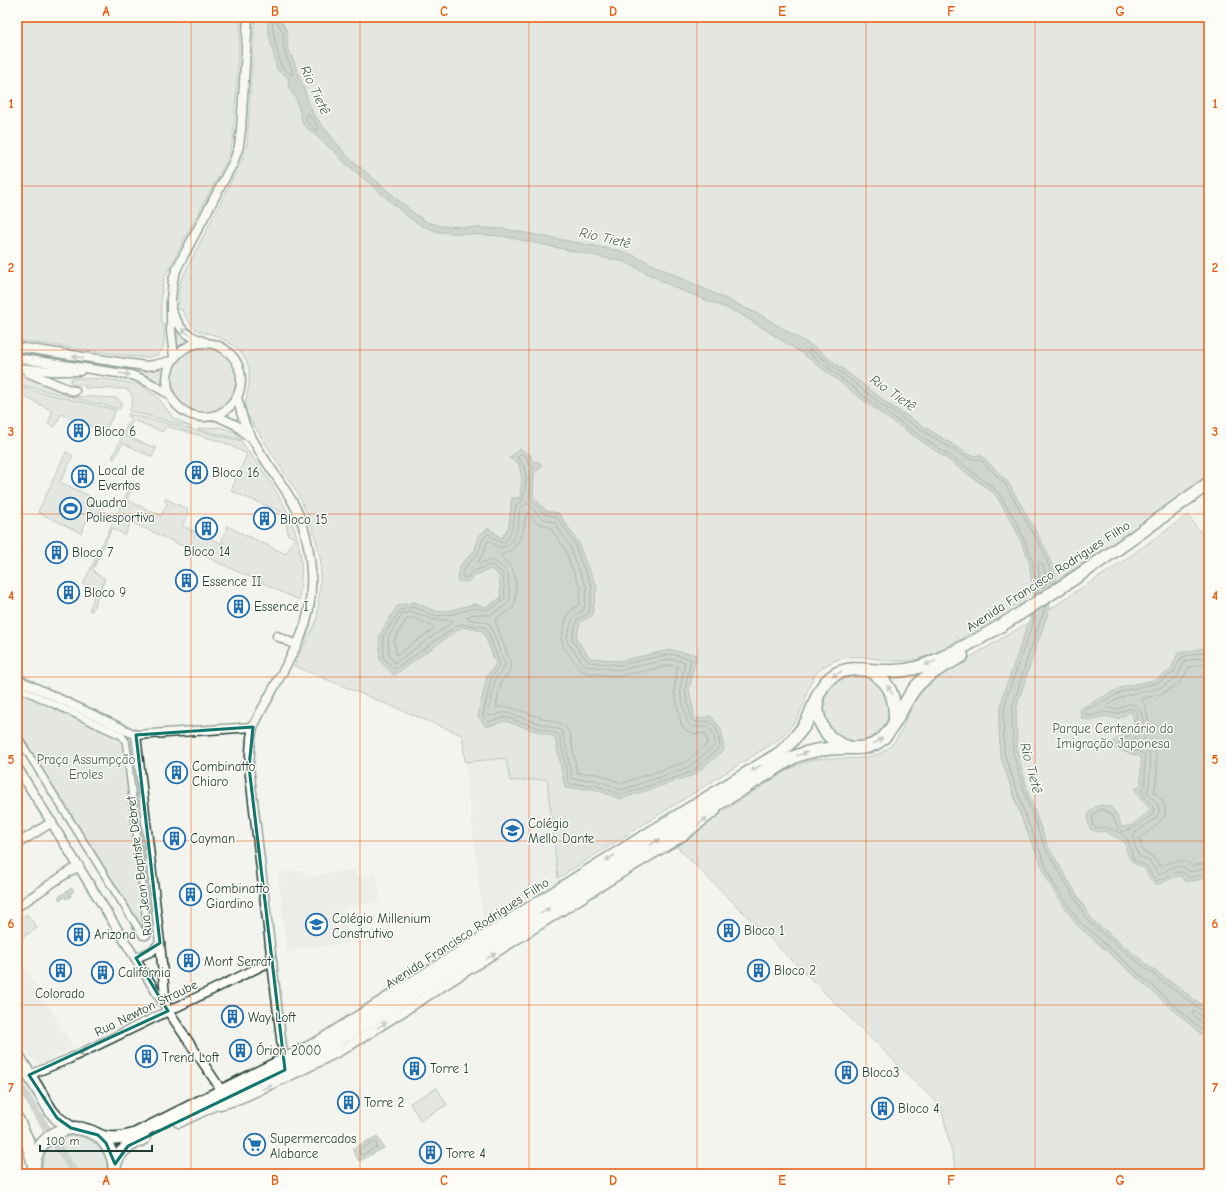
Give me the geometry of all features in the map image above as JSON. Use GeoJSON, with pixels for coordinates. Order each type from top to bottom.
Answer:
{"type":"FeatureCollection","features":[{"type":"Feature","properties":{"kind":"main road","name":"Avenida Francisco Rodrigues Filho"},"geometry":{"type":"LineString","coordinates":[[1070,586],[1209,483]]}},
{"type":"Feature","properties":{"kind":"main road","name":"Avenida Francisco Rodrigues Filho"},"geometry":{"type":"LineString","coordinates":[[34,1170],[36,1154],[42,1144],[51,1135],[60,1131],[71,1128],[82,1128],[98,1135],[112,1138],[124,1138],[134,1135],[222,1091],[327,1048],[794,757],[814,750],[862,748],[876,743],[885,737],[909,696],[924,679],[1070,586],[1122,556],[1209,492]]}},
{"type":"Feature","properties":{"kind":"main road","name":"Avenida Francisco Rodrigues Filho"},"geometry":{"type":"LineString","coordinates":[[115,1169],[121,1152],[128,1146],[204,1109],[284,1065],[587,872],[780,753],[801,732],[820,690],[832,676],[842,670],[851,669],[894,671],[919,667],[939,660],[1015,621]]}},
{"type":"Feature","properties":{"kind":"main road"},"geometry":{"type":"LineString","coordinates":[[868,670],[881,678],[890,689],[894,698],[895,720]]}},
{"type":"Feature","properties":{"kind":"main road"},"geometry":{"type":"LineString","coordinates":[[817,699],[819,719],[822,727],[835,742],[852,748]]}},
{"type":"Feature","properties":{"kind":"main road"},"geometry":{"type":"LineString","coordinates":[[17,1055],[51,1111],[71,1128]]}},
{"type":"Feature","properties":{"kind":"main road"},"geometry":{"type":"LineString","coordinates":[[17,1119],[27,1140],[34,1170]]}},
{"type":"Feature","properties":{"kind":"main road","name":"Avenida Francisco Rodrigues Filho"},"geometry":{"type":"LineString","coordinates":[[98,1135],[106,1143],[112,1153],[115,1169]]}},
{"type":"Feature","properties":{"kind":"street"},"geometry":{"type":"LineString","coordinates":[[173,359],[171,290],[173,280],[177,268],[234,161],[239,146],[243,107],[248,17]]}},
{"type":"Feature","properties":{"kind":"street"},"geometry":{"type":"LineString","coordinates":[[172,312],[181,329],[185,333],[227,351],[234,358],[239,368],[241,388],[237,398],[229,408],[217,416],[205,418],[194,417],[183,412],[175,404],[166,386],[166,377],[173,359],[181,350],[199,343],[208,343]]}},
{"type":"Feature","properties":{"kind":"street"},"geometry":{"type":"LineString","coordinates":[[17,348],[145,366],[154,365],[173,359]]}},
{"type":"Feature","properties":{"kind":"street"},"geometry":{"type":"LineString","coordinates":[[17,358],[100,370],[141,378],[151,382],[169,394]]}},
{"type":"Feature","properties":{"kind":"street"},"geometry":{"type":"LineString","coordinates":[[17,369],[45,371],[100,370]]}},
{"type":"Feature","properties":{"kind":"street"},"geometry":{"type":"LineString","coordinates":[[17,369],[75,391],[66,385],[64,381],[65,375],[68,372],[73,371]]}},
{"type":"Feature","properties":{"kind":"street"},"geometry":{"type":"LineString","coordinates":[[237,398],[245,424],[254,442],[294,503],[300,516],[307,539],[310,569],[308,613],[296,645],[253,727],[249,766],[284,1065]]}},
{"type":"Feature","properties":{"kind":"street"},"geometry":{"type":"LineString","coordinates":[[217,416],[236,425],[254,442]]}},
{"type":"Feature","properties":{"kind":"street"},"geometry":{"type":"LineString","coordinates":[[277,636],[296,645]]}},
{"type":"Feature","properties":{"kind":"street"},"geometry":{"type":"LineString","coordinates":[[17,679],[136,734],[253,727]]}},
{"type":"Feature","properties":{"kind":"street"},"geometry":{"type":"LineString","coordinates":[[17,687],[122,736],[126,742],[148,934],[146,936],[143,936],[17,736]]}},
{"type":"Feature","properties":{"kind":"street","name":"Rua Jean Baptiste Debret"},"geometry":{"type":"LineString","coordinates":[[136,734],[167,1008]]}},
{"type":"Feature","properties":{"kind":"street"},"geometry":{"type":"LineString","coordinates":[[204,1109],[232,1103],[312,1066],[346,1048],[607,882],[685,835],[778,766]]}},
{"type":"Feature","properties":{"kind":"street"},"geometry":{"type":"LineString","coordinates":[[17,767],[167,1008],[222,1091]]}},
{"type":"Feature","properties":{"kind":"street"},"geometry":{"type":"LineString","coordinates":[[17,844],[52,822]]}},
{"type":"Feature","properties":{"kind":"street"},"geometry":{"type":"LineString","coordinates":[[17,907],[79,866]]}},
{"type":"Feature","properties":{"kind":"street"},"geometry":{"type":"LineString","coordinates":[[136,958],[152,951],[160,943]]}},
{"type":"Feature","properties":{"kind":"street","name":"Rua Newton Straube"},"geometry":{"type":"LineString","coordinates":[[29,1075],[69,1059],[167,1008],[272,960]]}},
{"type":"Feature","properties":{"kind":"highlighted area"},"geometry":{"type":"Polygon","coordinates":[[[253,727],[249,767],[285,1070],[128,1146],[115,1164],[106,1143],[98,1135],[71,1128],[57,1118],[29,1075],[168,1011],[136,958],[160,943],[136,735],[253,727]]]}},
{"type":"Feature","properties":{"kind":"shaded area","name":"Colégio Mello Dante"},"geometry":{"type":"Polygon","coordinates":[[[506,758],[510,781],[547,779],[559,884],[530,898],[527,898],[518,906],[514,913],[486,931],[484,928],[465,762],[506,758]]]}},
{"type":"Feature","properties":{"kind":"shaded area","name":"Colégio Millenium Construtivo"},"geometry":{"type":"Polygon","coordinates":[[[354,869],[356,878],[376,874],[380,901],[345,907],[349,943],[287,951],[278,873],[304,870],[305,877],[354,869]]]}},
{"type":"Feature","properties":{"kind":"shaded area"},"geometry":{"type":"Polygon","coordinates":[[[17,956],[60,1024],[59,1026],[74,1047],[44,1062],[37,1063],[31,1059],[17,1037],[17,956]]]}},
{"type":"Feature","properties":{"kind":"green space"},"geometry":{"type":"Polygon","coordinates":[[[17,17],[241,17],[233,141],[228,158],[164,278],[161,297],[161,323],[164,324],[164,340],[161,351],[158,354],[146,357],[136,357],[17,340],[17,17]]]}},
{"type":"Feature","properties":{"kind":"green space"},"geometry":{"type":"Polygon","coordinates":[[[255,17],[268,17],[268,29],[273,47],[289,78],[289,88],[296,98],[303,124],[342,160],[411,219],[439,232],[502,236],[625,262],[678,289],[739,313],[802,353],[995,494],[1014,525],[1029,560],[1033,592],[982,626],[937,652],[927,656],[912,660],[900,661],[846,657],[823,667],[813,678],[803,706],[796,720],[778,740],[558,878],[547,779],[510,781],[506,758],[465,762],[462,735],[294,666],[317,620],[321,563],[317,543],[308,515],[298,494],[246,413],[245,407],[250,376],[244,357],[235,347],[224,339],[200,332],[193,327],[182,310],[179,310],[178,295],[181,280],[243,158],[247,144],[255,17]],[[509,458],[519,463],[522,479],[520,498],[512,498],[509,526],[502,539],[488,528],[478,537],[475,550],[459,567],[475,575],[491,569],[499,575],[501,598],[486,607],[473,604],[453,610],[437,612],[414,602],[462,627],[483,631],[496,664],[487,676],[486,727],[505,721],[556,737],[565,788],[594,789],[621,799],[695,719],[689,690],[696,655],[671,650],[620,661],[590,658],[576,639],[580,622],[584,559],[578,542],[559,513],[546,511],[533,496],[534,473],[541,463],[509,458]]]}},
{"type":"Feature","properties":{"kind":"green space"},"geometry":{"type":"Polygon","coordinates":[[[279,17],[1209,17],[1209,474],[1110,547],[1055,581],[1056,576],[982,456],[969,455],[891,406],[815,348],[762,316],[626,252],[504,229],[440,226],[427,222],[416,215],[347,156],[313,114],[292,57],[287,49],[287,31],[279,17]]]}},
{"type":"Feature","properties":{"kind":"green space"},"geometry":{"type":"Polygon","coordinates":[[[177,332],[190,342],[177,348],[177,332]]]}},
{"type":"Feature","properties":{"kind":"green space"},"geometry":{"type":"Polygon","coordinates":[[[196,347],[210,347],[222,353],[231,362],[237,374],[235,394],[227,405],[216,413],[210,415],[196,415],[190,413],[179,405],[171,394],[169,388],[169,374],[171,368],[179,357],[190,349],[196,347]]]}},
{"type":"Feature","properties":{"kind":"green space"},"geometry":{"type":"Polygon","coordinates":[[[17,351],[143,370],[152,370],[166,364],[162,380],[163,387],[152,378],[137,372],[17,354],[17,351]]]}},
{"type":"Feature","properties":{"kind":"green space"},"geometry":{"type":"Polygon","coordinates":[[[17,375],[28,377],[71,396],[117,398],[122,403],[120,409],[17,384],[17,375]]]}},
{"type":"Feature","properties":{"kind":"green space"},"geometry":{"type":"Polygon","coordinates":[[[74,378],[106,379],[141,385],[157,396],[173,418],[191,427],[129,411],[132,396],[126,389],[85,388],[85,385],[73,385],[70,380],[74,378]]]}},
{"type":"Feature","properties":{"kind":"green space"},"geometry":{"type":"Polygon","coordinates":[[[17,387],[116,410],[102,437],[101,431],[61,414],[55,427],[48,423],[52,414],[51,410],[17,393],[17,387]]]}},
{"type":"Feature","properties":{"kind":"green space"},"geometry":{"type":"Polygon","coordinates":[[[128,414],[241,441],[277,493],[285,506],[291,521],[301,557],[299,600],[131,522],[125,535],[112,528],[93,569],[95,573],[105,579],[92,611],[89,610],[95,591],[83,584],[131,485],[133,485],[127,500],[161,516],[167,504],[164,498],[187,509],[188,514],[182,526],[223,544],[222,538],[227,531],[226,526],[286,554],[295,538],[287,534],[288,532],[284,513],[231,491],[247,454],[223,442],[166,426],[163,432],[133,420],[125,436],[156,448],[152,457],[123,443],[114,459],[112,458],[131,417],[128,416],[128,414]]]}},
{"type":"Feature","properties":{"kind":"green space"},"geometry":{"type":"Polygon","coordinates":[[[220,427],[235,432],[243,440],[198,429],[220,427]]]}},
{"type":"Feature","properties":{"kind":"green space"},"geometry":{"type":"Polygon","coordinates":[[[66,452],[73,456],[60,482],[104,503],[99,515],[91,511],[81,533],[38,512],[66,452]]]}},
{"type":"Feature","properties":{"kind":"green space","name":"Parque Centenário da Imigração Japonesa"},"geometry":{"type":"Polygon","coordinates":[[[1188,515],[1209,544],[1209,1010],[1151,968],[1092,920],[1047,845],[1028,793],[1017,751],[1016,709],[1049,610],[1109,571],[1188,515]]]}},
{"type":"Feature","properties":{"kind":"green space"},"geometry":{"type":"Polygon","coordinates":[[[1029,622],[1004,693],[999,719],[1000,754],[1023,822],[1050,885],[1209,1041],[1209,1174],[957,1174],[941,1107],[677,847],[728,808],[798,765],[813,760],[864,758],[884,751],[897,739],[912,706],[927,686],[938,677],[1029,622]]]}},
{"type":"Feature","properties":{"kind":"green space"},"geometry":{"type":"Polygon","coordinates":[[[849,676],[863,676],[875,681],[884,690],[889,702],[887,722],[880,733],[863,742],[849,742],[837,737],[828,728],[823,716],[823,702],[828,690],[837,681],[849,676]]]}},
{"type":"Feature","properties":{"kind":"green space","name":"Praça Assumpção Eroles"},"geometry":{"type":"Polygon","coordinates":[[[17,685],[128,740],[150,938],[146,940],[140,937],[17,740],[17,685]]]}},
{"type":"Feature","properties":{"kind":"green space"},"geometry":{"type":"Polygon","coordinates":[[[27,914],[37,928],[17,941],[17,920],[27,914]]]}},
{"type":"Feature","properties":{"kind":"green space"},"geometry":{"type":"Polygon","coordinates":[[[437,1088],[447,1105],[420,1120],[410,1103],[437,1088]]]}},
{"type":"Feature","properties":{"kind":"green space"},"geometry":{"type":"Polygon","coordinates":[[[77,1135],[90,1140],[104,1153],[107,1166],[106,1174],[43,1174],[44,1158],[50,1146],[55,1142],[69,1136],[77,1135]]]}},
{"type":"Feature","properties":{"kind":"water"},"geometry":{"type":"Polygon","coordinates":[[[268,17],[278,17],[287,31],[287,49],[292,57],[313,114],[347,156],[416,215],[427,222],[440,226],[504,229],[626,252],[762,316],[815,348],[891,406],[969,455],[982,456],[1008,482],[1046,549],[1056,576],[1049,610],[1016,709],[1017,751],[1028,793],[1047,845],[1092,920],[1151,968],[1209,1010],[1209,1041],[1076,924],[1050,885],[1023,822],[1000,754],[999,719],[1003,695],[1029,622],[1033,592],[1029,560],[1014,525],[995,494],[961,468],[880,413],[802,353],[739,313],[678,289],[625,262],[502,236],[439,232],[422,226],[411,219],[342,160],[303,124],[296,98],[289,88],[289,78],[277,70],[270,37],[268,17]]]}},
{"type":"Feature","properties":{"kind":"water"},"geometry":{"type":"Polygon","coordinates":[[[520,449],[531,455],[532,461],[541,463],[541,468],[534,473],[533,496],[546,511],[558,513],[578,542],[597,587],[592,616],[580,622],[576,639],[590,658],[620,661],[671,650],[696,655],[689,690],[695,719],[711,716],[721,729],[724,750],[694,775],[621,799],[594,789],[565,788],[555,737],[505,721],[486,727],[478,716],[487,676],[496,664],[483,631],[462,627],[394,675],[380,661],[379,636],[397,606],[414,602],[437,612],[453,610],[474,604],[486,607],[501,598],[499,575],[491,569],[475,575],[468,582],[457,581],[459,567],[475,550],[478,537],[488,528],[502,538],[509,526],[512,498],[520,498],[522,479],[519,463],[509,458],[520,449]]]}},
{"type":"Feature","properties":{"kind":"water"},"geometry":{"type":"Polygon","coordinates":[[[1209,647],[1209,877],[1186,882],[1181,876],[1177,876],[1162,883],[1155,884],[1150,879],[1144,868],[1134,864],[1128,855],[1124,841],[1104,831],[1097,832],[1090,829],[1088,820],[1088,816],[1093,808],[1100,805],[1105,805],[1112,809],[1122,827],[1132,825],[1151,810],[1141,800],[1135,789],[1141,785],[1141,757],[1112,747],[1114,741],[1135,726],[1132,713],[1128,713],[1118,719],[1105,716],[1091,720],[1082,719],[1080,709],[1125,686],[1155,680],[1170,671],[1178,653],[1209,647]]]}},
{"type":"Feature","properties":{"kind":"water"},"geometry":{"type":"Polygon","coordinates":[[[72,888],[74,891],[70,894],[71,897],[66,899],[65,897],[60,900],[58,897],[72,888]]]}},
{"type":"Feature","properties":{"kind":"water"},"geometry":{"type":"Polygon","coordinates":[[[377,1136],[384,1148],[359,1161],[352,1149],[377,1136]]]}},
{"type":"Feature","properties":{"kind":"waterway"},"geometry":{"type":"LineString","coordinates":[[17,1081],[75,1174]]}},
{"type":"Feature","properties":{"kind":"place","name":"Bloco 6"},"geometry":{"type":"Point","coordinates":[79,431]}},
{"type":"Feature","properties":{"kind":"place","name":"Bloco 16"},"geometry":{"type":"Point","coordinates":[196,472]}},
{"type":"Feature","properties":{"kind":"place","name":"Local de Eventos"},"geometry":{"type":"Point","coordinates":[83,477]}},
{"type":"Feature","properties":{"kind":"place","name":"Quadra Poliesportiva"},"geometry":{"type":"Point","coordinates":[71,509]}},
{"type":"Feature","properties":{"kind":"place","name":"Bloco 15"},"geometry":{"type":"Point","coordinates":[264,519]}},
{"type":"Feature","properties":{"kind":"place","name":"Bloco 14"},"geometry":{"type":"Point","coordinates":[207,529]}},
{"type":"Feature","properties":{"kind":"place","name":"Bloco 7"},"geometry":{"type":"Point","coordinates":[57,552]}},
{"type":"Feature","properties":{"kind":"place","name":"Essence II"},"geometry":{"type":"Point","coordinates":[187,581]}},
{"type":"Feature","properties":{"kind":"place","name":"Bloco 9"},"geometry":{"type":"Point","coordinates":[69,592]}},
{"type":"Feature","properties":{"kind":"place","name":"Essence I"},"geometry":{"type":"Point","coordinates":[238,606]}},
{"type":"Feature","properties":{"kind":"place","name":"Combinatto Chiaro"},"geometry":{"type":"Point","coordinates":[177,773]}},
{"type":"Feature","properties":{"kind":"place","name":"Colégio Mello Dante"},"geometry":{"type":"Point","coordinates":[513,830]}},
{"type":"Feature","properties":{"kind":"place","name":"Cayman"},"geometry":{"type":"Point","coordinates":[175,838]}},
{"type":"Feature","properties":{"kind":"place","name":"Combinatto Giardino"},"geometry":{"type":"Point","coordinates":[191,895]}},
{"type":"Feature","properties":{"kind":"place","name":"Colégio Millenium Construtivo"},"geometry":{"type":"Point","coordinates":[316,925]}},
{"type":"Feature","properties":{"kind":"place","name":"Bloco 1"},"geometry":{"type":"Point","coordinates":[728,930]}},
{"type":"Feature","properties":{"kind":"place","name":"Arizona"},"geometry":{"type":"Point","coordinates":[78,934]}},
{"type":"Feature","properties":{"kind":"place","name":"Mont Serrat"},"geometry":{"type":"Point","coordinates":[189,961]}},
{"type":"Feature","properties":{"kind":"place","name":"Bloco 2"},"geometry":{"type":"Point","coordinates":[758,970]}},
{"type":"Feature","properties":{"kind":"place","name":"Colorado"},"geometry":{"type":"Point","coordinates":[60,971]}},
{"type":"Feature","properties":{"kind":"place","name":"Califórnia"},"geometry":{"type":"Point","coordinates":[102,972]}},
{"type":"Feature","properties":{"kind":"place","name":"Way Loft"},"geometry":{"type":"Point","coordinates":[232,1017]}},
{"type":"Feature","properties":{"kind":"place","name":"Órion 2000"},"geometry":{"type":"Point","coordinates":[240,1050]}},
{"type":"Feature","properties":{"kind":"place","name":"Trend Loft"},"geometry":{"type":"Point","coordinates":[147,1057]}},
{"type":"Feature","properties":{"kind":"place","name":"Torre 1"},"geometry":{"type":"Point","coordinates":[415,1068]}},
{"type":"Feature","properties":{"kind":"place","name":"Bloco3"},"geometry":{"type":"Point","coordinates":[847,1072]}},
{"type":"Feature","properties":{"kind":"place","name":"Torre 2"},"geometry":{"type":"Point","coordinates":[348,1102]}},
{"type":"Feature","properties":{"kind":"place","name":"Bloco 4"},"geometry":{"type":"Point","coordinates":[883,1108]}},
{"type":"Feature","properties":{"kind":"place","name":"Supermercados Alabarce"},"geometry":{"type":"Point","coordinates":[254,1145]}},
{"type":"Feature","properties":{"kind":"place","name":"Torre 4"},"geometry":{"type":"Point","coordinates":[430,1153]}},
{"type":"Feature","properties":{"kind":"water label","name":"Rio Tietê"},"geometry":{"type":"Point","coordinates":[315,90]}},
{"type":"Feature","properties":{"kind":"water label","name":"Rio Tietê"},"geometry":{"type":"Point","coordinates":[605,238]}},
{"type":"Feature","properties":{"kind":"water label","name":"Rio Tietê"},"geometry":{"type":"Point","coordinates":[893,393]}},
{"type":"Feature","properties":{"kind":"water label","name":"Rio Tietê"},"geometry":{"type":"Point","coordinates":[1031,768]}}]}
